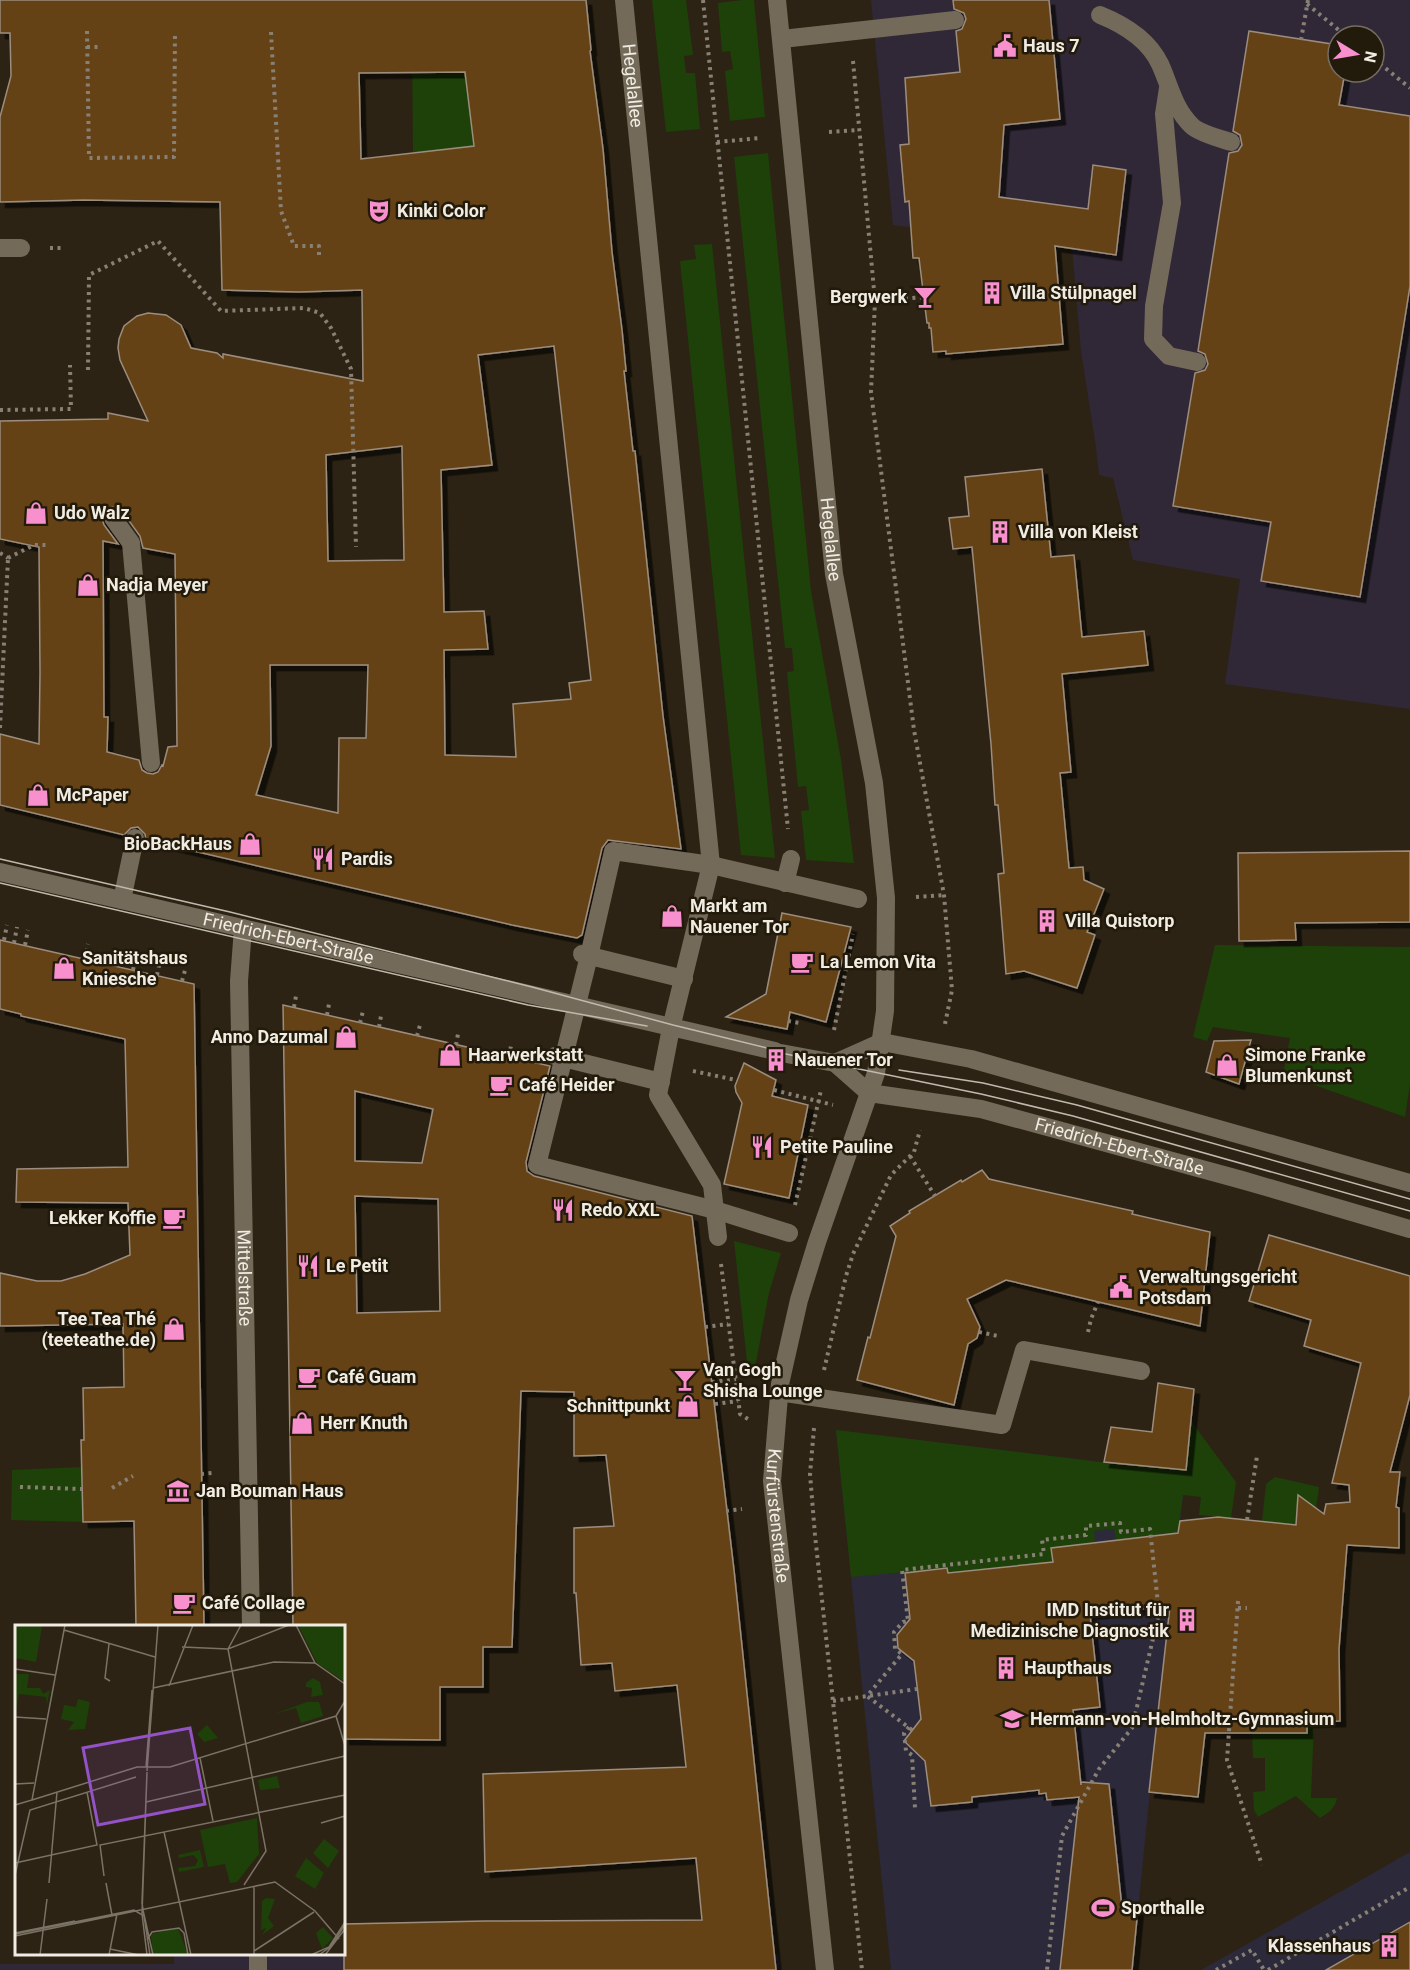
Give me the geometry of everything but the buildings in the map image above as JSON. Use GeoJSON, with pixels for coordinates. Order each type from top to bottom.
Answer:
{"type":"FeatureCollection","features":[{"type":"Feature","properties":{"kind":"street","name":"Hegelallee"},"geometry":{"type":"LineString","coordinates":[[624,0],[711,866]]}},
{"type":"Feature","properties":{"kind":"street","name":"Hegelallee"},"geometry":{"type":"LineString","coordinates":[[777,0],[834,574],[874,783],[886,898],[885,1011],[876,1073]]}},
{"type":"Feature","properties":{"kind":"street"},"geometry":{"type":"LineString","coordinates":[[1100,15],[1122,24],[1141,38],[1160,64],[1178,109],[1194,128],[1231,142]]}},
{"type":"Feature","properties":{"kind":"street"},"geometry":{"type":"LineString","coordinates":[[782,39],[955,20]]}},
{"type":"Feature","properties":{"kind":"street"},"geometry":{"type":"LineString","coordinates":[[1168,88],[1164,114],[1172,203],[1154,306],[1154,339],[1169,356],[1197,362]]}},
{"type":"Feature","properties":{"kind":"street"},"geometry":{"type":"LineString","coordinates":[[0,248],[21,248]]}},
{"type":"Feature","properties":{"kind":"street"},"geometry":{"type":"LineString","coordinates":[[113,518],[131,543],[151,763]]}},
{"type":"Feature","properties":{"kind":"street"},"geometry":{"type":"LineString","coordinates":[[122,900],[135,837]]}},
{"type":"Feature","properties":{"kind":"street"},"geometry":{"type":"LineString","coordinates":[[787,1232],[715,1210],[667,1201],[567,1176],[537,1165],[559,1057],[577,1006],[586,955],[613,851],[690,856],[711,866],[857,899]]}},
{"type":"Feature","properties":{"kind":"street"},"geometry":{"type":"LineString","coordinates":[[785,883],[791,859]]}},
{"type":"Feature","properties":{"kind":"street"},"geometry":{"type":"LineString","coordinates":[[711,866],[671,1028],[658,1095],[712,1185],[718,1237]]}},
{"type":"Feature","properties":{"kind":"street","name":"Friedrich-Ebert-Straße"},"geometry":{"type":"LineString","coordinates":[[0,872],[671,1028],[834,1063],[869,1093],[981,1109],[1242,1180],[1410,1229]]}},
{"type":"Feature","properties":{"kind":"street","name":"Mittelstraße"},"geometry":{"type":"LineString","coordinates":[[243,928],[239,981],[251,1625]]}},
{"type":"Feature","properties":{"kind":"street"},"geometry":{"type":"LineString","coordinates":[[586,955],[684,979]]}},
{"type":"Feature","properties":{"kind":"street"},"geometry":{"type":"LineString","coordinates":[[834,1063],[882,1042],[971,1059],[1410,1183]]}},
{"type":"Feature","properties":{"kind":"street"},"geometry":{"type":"LineString","coordinates":[[559,1057],[661,1082]]}},
{"type":"Feature","properties":{"kind":"street","name":"Kurfürstenstraße"},"geometry":{"type":"LineString","coordinates":[[825,1970],[772,1481],[779,1392],[799,1300],[876,1073]]}},
{"type":"Feature","properties":{"kind":"street"},"geometry":{"type":"LineString","coordinates":[[779,1392],[1002,1425],[1024,1350],[1141,1371]]}},
{"type":"Feature","properties":{"kind":"path"},"geometry":{"type":"LineString","coordinates":[[703,0],[791,859]]}},
{"type":"Feature","properties":{"kind":"path"},"geometry":{"type":"LineString","coordinates":[[1307,2],[1332,24]]}},
{"type":"Feature","properties":{"kind":"path"},"geometry":{"type":"LineString","coordinates":[[1301,40],[1307,2]]}},
{"type":"Feature","properties":{"kind":"path"},"geometry":{"type":"LineString","coordinates":[[87,31],[88,158],[174,157],[175,32]]}},
{"type":"Feature","properties":{"kind":"path"},"geometry":{"type":"LineString","coordinates":[[271,32],[281,211],[294,246],[319,246],[319,257]]}},
{"type":"Feature","properties":{"kind":"path"},"geometry":{"type":"LineString","coordinates":[[87,47],[99,47]]}},
{"type":"Feature","properties":{"kind":"path"},"geometry":{"type":"LineString","coordinates":[[853,63],[875,301],[871,392],[914,730],[944,895],[952,990],[947,1017]]}},
{"type":"Feature","properties":{"kind":"path"},"geometry":{"type":"LineString","coordinates":[[1386,69],[1410,88]]}},
{"type":"Feature","properties":{"kind":"path"},"geometry":{"type":"LineString","coordinates":[[829,132],[859,130]]}},
{"type":"Feature","properties":{"kind":"path"},"geometry":{"type":"LineString","coordinates":[[717,142],[766,138]]}},
{"type":"Feature","properties":{"kind":"path"},"geometry":{"type":"LineString","coordinates":[[88,370],[89,275],[158,241],[221,311],[304,308],[320,313],[332,328],[351,369],[356,547]]}},
{"type":"Feature","properties":{"kind":"path"},"geometry":{"type":"LineString","coordinates":[[875,301],[925,297]]}},
{"type":"Feature","properties":{"kind":"path"},"geometry":{"type":"LineString","coordinates":[[0,410],[71,409],[70,364]]}},
{"type":"Feature","properties":{"kind":"path"},"geometry":{"type":"LineString","coordinates":[[8,558],[34,545],[46,545]]}},
{"type":"Feature","properties":{"kind":"path"},"geometry":{"type":"LineString","coordinates":[[0,553],[8,558]]}},
{"type":"Feature","properties":{"kind":"path"},"geometry":{"type":"LineString","coordinates":[[0,728],[8,558]]}},
{"type":"Feature","properties":{"kind":"path"},"geometry":{"type":"LineString","coordinates":[[915,897],[944,895]]}},
{"type":"Feature","properties":{"kind":"path"},"geometry":{"type":"LineString","coordinates":[[832,1037],[855,926],[857,899]]}},
{"type":"Feature","properties":{"kind":"path"},"geometry":{"type":"LineString","coordinates":[[4,940],[8,925]]}},
{"type":"Feature","properties":{"kind":"path"},"geometry":{"type":"LineString","coordinates":[[14,943],[17,927]]}},
{"type":"Feature","properties":{"kind":"path"},"geometry":{"type":"LineString","coordinates":[[25,945],[28,930]]}},
{"type":"Feature","properties":{"kind":"path"},"geometry":{"type":"LineString","coordinates":[[85,959],[88,944]]}},
{"type":"Feature","properties":{"kind":"path"},"geometry":{"type":"LineString","coordinates":[[133,970],[136,955]]}},
{"type":"Feature","properties":{"kind":"path"},"geometry":{"type":"LineString","coordinates":[[157,975],[160,961]]}},
{"type":"Feature","properties":{"kind":"path"},"geometry":{"type":"LineString","coordinates":[[182,981],[186,967]]}},
{"type":"Feature","properties":{"kind":"path"},"geometry":{"type":"LineString","coordinates":[[294,1007],[296,996]]}},
{"type":"Feature","properties":{"kind":"path"},"geometry":{"type":"LineString","coordinates":[[327,1015],[329,1004]]}},
{"type":"Feature","properties":{"kind":"path"},"geometry":{"type":"LineString","coordinates":[[360,1023],[363,1011]]}},
{"type":"Feature","properties":{"kind":"path"},"geometry":{"type":"LineString","coordinates":[[379,1027],[381,1016]]}},
{"type":"Feature","properties":{"kind":"path"},"geometry":{"type":"LineString","coordinates":[[417,1036],[420,1025]]}},
{"type":"Feature","properties":{"kind":"path"},"geometry":{"type":"LineString","coordinates":[[456,1045],[458,1034]]}},
{"type":"Feature","properties":{"kind":"path"},"geometry":{"type":"LineString","coordinates":[[509,1057],[512,1046]]}},
{"type":"Feature","properties":{"kind":"path"},"geometry":{"type":"LineString","coordinates":[[774,1090],[837,1106]]}},
{"type":"Feature","properties":{"kind":"path"},"geometry":{"type":"LineString","coordinates":[[787,1232],[820,1092]]}},
{"type":"Feature","properties":{"kind":"path"},"geometry":{"type":"LineString","coordinates":[[862,1970],[810,1474],[819,1397],[853,1254],[891,1175],[914,1152],[918,1139]]}},
{"type":"Feature","properties":{"kind":"path"},"geometry":{"type":"LineString","coordinates":[[910,1156],[935,1196]]}},
{"type":"Feature","properties":{"kind":"path"},"geometry":{"type":"LineString","coordinates":[[718,1237],[740,1414],[775,1438]]}},
{"type":"Feature","properties":{"kind":"path"},"geometry":{"type":"LineString","coordinates":[[845,1251],[853,1254]]}},
{"type":"Feature","properties":{"kind":"path"},"geometry":{"type":"LineString","coordinates":[[705,1327],[728,1324]]}},
{"type":"Feature","properties":{"kind":"path"},"geometry":{"type":"LineString","coordinates":[[712,1382],[736,1379]]}},
{"type":"Feature","properties":{"kind":"path"},"geometry":{"type":"LineString","coordinates":[[715,1404],[738,1401]]}},
{"type":"Feature","properties":{"kind":"path"},"geometry":{"type":"LineString","coordinates":[[1247,1520],[1257,1456]]}},
{"type":"Feature","properties":{"kind":"path"},"geometry":{"type":"LineString","coordinates":[[201,1474],[212,1473]]}},
{"type":"Feature","properties":{"kind":"path"},"geometry":{"type":"LineString","coordinates":[[111,1488],[133,1476]]}},
{"type":"Feature","properties":{"kind":"path"},"geometry":{"type":"LineString","coordinates":[[20,1487],[82,1489]]}},
{"type":"Feature","properties":{"kind":"path"},"geometry":{"type":"LineString","coordinates":[[726,1511],[742,1509]]}},
{"type":"Feature","properties":{"kind":"path"},"geometry":{"type":"LineString","coordinates":[[867,1696],[903,1653],[895,1649],[894,1632],[901,1628],[903,1622],[908,1621],[902,1570],[1044,1554],[1042,1540],[1086,1535],[1086,1526],[1120,1523],[1121,1532],[1150,1529],[1159,1613],[1132,1728],[1098,1769],[1062,1836],[1047,1970]]}},
{"type":"Feature","properties":{"kind":"path"},"geometry":{"type":"LineString","coordinates":[[1239,1601],[1227,1760],[1262,1865]]}},
{"type":"Feature","properties":{"kind":"path"},"geometry":{"type":"LineString","coordinates":[[1238,1608],[1247,1608]]}},
{"type":"Feature","properties":{"kind":"path"},"geometry":{"type":"LineString","coordinates":[[833,1701],[917,1689]]}},
{"type":"Feature","properties":{"kind":"path"},"geometry":{"type":"LineString","coordinates":[[867,1696],[910,1728],[904,1733],[906,1751],[913,1753],[915,1808]]}},
{"type":"Feature","properties":{"kind":"path"},"geometry":{"type":"LineString","coordinates":[[1216,1970],[1252,1950],[1266,1970],[1410,1887]]}},
{"type":"Feature","properties":{"kind":"shaded area"},"geometry":{"type":"Polygon","coordinates":[[[871,0],[1410,0],[1410,709],[1225,684],[1240,579],[1133,560],[1113,478],[1099,475],[1081,351],[1072,248],[893,225],[871,0]]]}},
{"type":"Feature","properties":{"kind":"shaded area","name":"Hermann-von-Helmholtz-Gymnasium"},"geometry":{"type":"Polygon","coordinates":[[[836,1430],[1100,1462],[1186,1470],[1132,1970],[891,1970],[836,1430]]]}},
{"type":"Feature","properties":{"kind":"shaded area"},"geometry":{"type":"Polygon","coordinates":[[[1410,1852],[1410,1970],[1201,1970],[1370,1875],[1410,1852]]]}},
{"type":"Feature","properties":{"kind":"shaded area"},"geometry":{"type":"Polygon","coordinates":[[[174,1955],[250,1955],[250,1970],[0,1970],[0,1964],[174,1964],[174,1955]]]}},
{"type":"Feature","properties":{"kind":"shaded area"},"geometry":{"type":"Polygon","coordinates":[[[267,1955],[343,1955],[344,1960],[779,1955],[781,1970],[267,1970],[267,1955]]]}},
{"type":"Feature","properties":{"kind":"green space"},"geometry":{"type":"Polygon","coordinates":[[[652,0],[686,0],[693,55],[684,56],[686,73],[695,73],[700,129],[666,132],[652,0]]]}},
{"type":"Feature","properties":{"kind":"green space"},"geometry":{"type":"Polygon","coordinates":[[[754,0],[765,117],[730,121],[725,71],[733,69],[730,51],[722,52],[718,3],[754,0]]]}},
{"type":"Feature","properties":{"kind":"green space"},"geometry":{"type":"Polygon","coordinates":[[[490,43],[474,146],[413,153],[412,47],[490,43]]]}},
{"type":"Feature","properties":{"kind":"green space"},"geometry":{"type":"Polygon","coordinates":[[[768,153],[811,591],[841,760],[854,863],[806,860],[801,811],[809,810],[806,786],[798,787],[787,672],[794,671],[792,648],[785,648],[734,157],[768,153]]]}},
{"type":"Feature","properties":{"kind":"green space"},"geometry":{"type":"Polygon","coordinates":[[[712,244],[775,858],[741,855],[680,261],[696,259],[694,245],[712,244]]]}},
{"type":"Feature","properties":{"kind":"green space"},"geometry":{"type":"Polygon","coordinates":[[[1215,945],[1410,947],[1410,1084],[1405,1117],[1283,1074],[1290,1038],[1213,1027],[1207,1041],[1193,1037],[1215,945]]]}},
{"type":"Feature","properties":{"kind":"green space"},"geometry":{"type":"Polygon","coordinates":[[[734,1241],[781,1253],[769,1293],[754,1373],[748,1371],[734,1241]]]}},
{"type":"Feature","properties":{"kind":"green space"},"geometry":{"type":"Polygon","coordinates":[[[1191,1421],[1236,1482],[1231,1518],[1199,1515],[1201,1497],[1183,1495],[1178,1532],[1116,1540],[1114,1529],[1094,1531],[1095,1542],[1051,1548],[1053,1562],[948,1573],[947,1568],[851,1577],[836,1430],[1185,1470],[1191,1421]]]}},
{"type":"Feature","properties":{"kind":"green space"},"geometry":{"type":"Polygon","coordinates":[[[82,1467],[83,1522],[11,1520],[12,1470],[82,1467]]]}},
{"type":"Feature","properties":{"kind":"green space"},"geometry":{"type":"Polygon","coordinates":[[[1275,1477],[1319,1487],[1316,1509],[1297,1507],[1296,1525],[1262,1521],[1266,1484],[1275,1477]]]}},
{"type":"Feature","properties":{"kind":"green space"},"geometry":{"type":"Polygon","coordinates":[[[1307,1721],[1314,1722],[1311,1798],[1337,1798],[1335,1805],[1320,1818],[1296,1796],[1258,1817],[1254,1810],[1253,1792],[1265,1791],[1265,1758],[1253,1758],[1252,1733],[1306,1733],[1307,1721]]]}},
{"type":"Feature","properties":{"kind":"tram line"},"geometry":{"type":"LineString","coordinates":[[0,859],[230,912],[775,1050]]}},
{"type":"Feature","properties":{"kind":"tram line"},"geometry":{"type":"LineString","coordinates":[[0,883],[528,1005],[647,1026]]}},
{"type":"Feature","properties":{"kind":"tram line"},"geometry":{"type":"LineString","coordinates":[[781,1053],[981,1094],[1073,1116],[1410,1211]]}},
{"type":"Feature","properties":{"kind":"tram line"},"geometry":{"type":"LineString","coordinates":[[899,1070],[983,1083],[1077,1105],[1410,1199]]}},
{"type":"Feature","properties":{"kind":"place","name":"Haus 7"},"geometry":{"type":"Point","coordinates":[1005,46]}},
{"type":"Feature","properties":{"kind":"place","name":"Kinki Color"},"geometry":{"type":"Point","coordinates":[379,211]}},
{"type":"Feature","properties":{"kind":"place","name":"Villa Stülpnagel"},"geometry":{"type":"Point","coordinates":[992,293]}},
{"type":"Feature","properties":{"kind":"place","name":"Bergwerk"},"geometry":{"type":"Point","coordinates":[925,297]}},
{"type":"Feature","properties":{"kind":"place","name":"Udo Walz"},"geometry":{"type":"Point","coordinates":[36,513]}},
{"type":"Feature","properties":{"kind":"place","name":"Villa von Kleist"},"geometry":{"type":"Point","coordinates":[1000,532]}},
{"type":"Feature","properties":{"kind":"place","name":"Nadja Meyer"},"geometry":{"type":"Point","coordinates":[88,585]}},
{"type":"Feature","properties":{"kind":"place","name":"McPaper"},"geometry":{"type":"Point","coordinates":[38,795]}},
{"type":"Feature","properties":{"kind":"place","name":"BioBackHaus"},"geometry":{"type":"Point","coordinates":[250,844]}},
{"type":"Feature","properties":{"kind":"place","name":"Pardis"},"geometry":{"type":"Point","coordinates":[323,859]}},
{"type":"Feature","properties":{"kind":"place","name":"Markt am Nauener Tor"},"geometry":{"type":"Point","coordinates":[672,916]}},
{"type":"Feature","properties":{"kind":"place","name":"Villa Quistorp"},"geometry":{"type":"Point","coordinates":[1047,921]}},
{"type":"Feature","properties":{"kind":"place","name":"La Lemon Vita"},"geometry":{"type":"Point","coordinates":[802,962]}},
{"type":"Feature","properties":{"kind":"place","name":"Sanitätshaus Kniesche"},"geometry":{"type":"Point","coordinates":[64,968]}},
{"type":"Feature","properties":{"kind":"place","name":"Anno Dazumal"},"geometry":{"type":"Point","coordinates":[346,1037]}},
{"type":"Feature","properties":{"kind":"place","name":"Haarwerkstatt"},"geometry":{"type":"Point","coordinates":[450,1055]}},
{"type":"Feature","properties":{"kind":"place","name":"Nauener Tor"},"geometry":{"type":"Point","coordinates":[776,1060]}},
{"type":"Feature","properties":{"kind":"place","name":"Simone Franke Blumenkunst"},"geometry":{"type":"Point","coordinates":[1227,1065]}},
{"type":"Feature","properties":{"kind":"place","name":"Café Heider"},"geometry":{"type":"Point","coordinates":[501,1085]}},
{"type":"Feature","properties":{"kind":"place","name":"Petite Pauline"},"geometry":{"type":"Point","coordinates":[762,1147]}},
{"type":"Feature","properties":{"kind":"place","name":"Redo XXL"},"geometry":{"type":"Point","coordinates":[563,1210]}},
{"type":"Feature","properties":{"kind":"place","name":"Lekker Koffie"},"geometry":{"type":"Point","coordinates":[174,1218]}},
{"type":"Feature","properties":{"kind":"place","name":"Le Petit"},"geometry":{"type":"Point","coordinates":[308,1266]}},
{"type":"Feature","properties":{"kind":"place","name":"Verwaltungsgericht Potsdam"},"geometry":{"type":"Point","coordinates":[1121,1287]}},
{"type":"Feature","properties":{"kind":"place","name":"Tee Tea Thé (teeteathe.de)"},"geometry":{"type":"Point","coordinates":[174,1329]}},
{"type":"Feature","properties":{"kind":"place","name":"Café Guam"},"geometry":{"type":"Point","coordinates":[309,1377]}},
{"type":"Feature","properties":{"kind":"place","name":"Van Gogh Shisha Lounge"},"geometry":{"type":"Point","coordinates":[685,1380]}},
{"type":"Feature","properties":{"kind":"place","name":"Schnittpunkt"},"geometry":{"type":"Point","coordinates":[688,1406]}},
{"type":"Feature","properties":{"kind":"place","name":"Herr Knuth"},"geometry":{"type":"Point","coordinates":[302,1423]}},
{"type":"Feature","properties":{"kind":"place","name":"Jan Bouman Haus"},"geometry":{"type":"Point","coordinates":[178,1491]}},
{"type":"Feature","properties":{"kind":"place","name":"Café Collage"},"geometry":{"type":"Point","coordinates":[184,1603]}},
{"type":"Feature","properties":{"kind":"place","name":"IMD Institut für Medizinische Diagnostik"},"geometry":{"type":"Point","coordinates":[1187,1620]}},
{"type":"Feature","properties":{"kind":"place","name":"Haupthaus"},"geometry":{"type":"Point","coordinates":[1006,1668]}},
{"type":"Feature","properties":{"kind":"place","name":"Hermann-von-Helmholtz-Gymnasium"},"geometry":{"type":"Point","coordinates":[1012,1719]}},
{"type":"Feature","properties":{"kind":"place","name":"Sporthalle"},"geometry":{"type":"Point","coordinates":[1103,1908]}},
{"type":"Feature","properties":{"kind":"place","name":"Klassenhaus"},"geometry":{"type":"Point","coordinates":[1389,1946]}}]}
